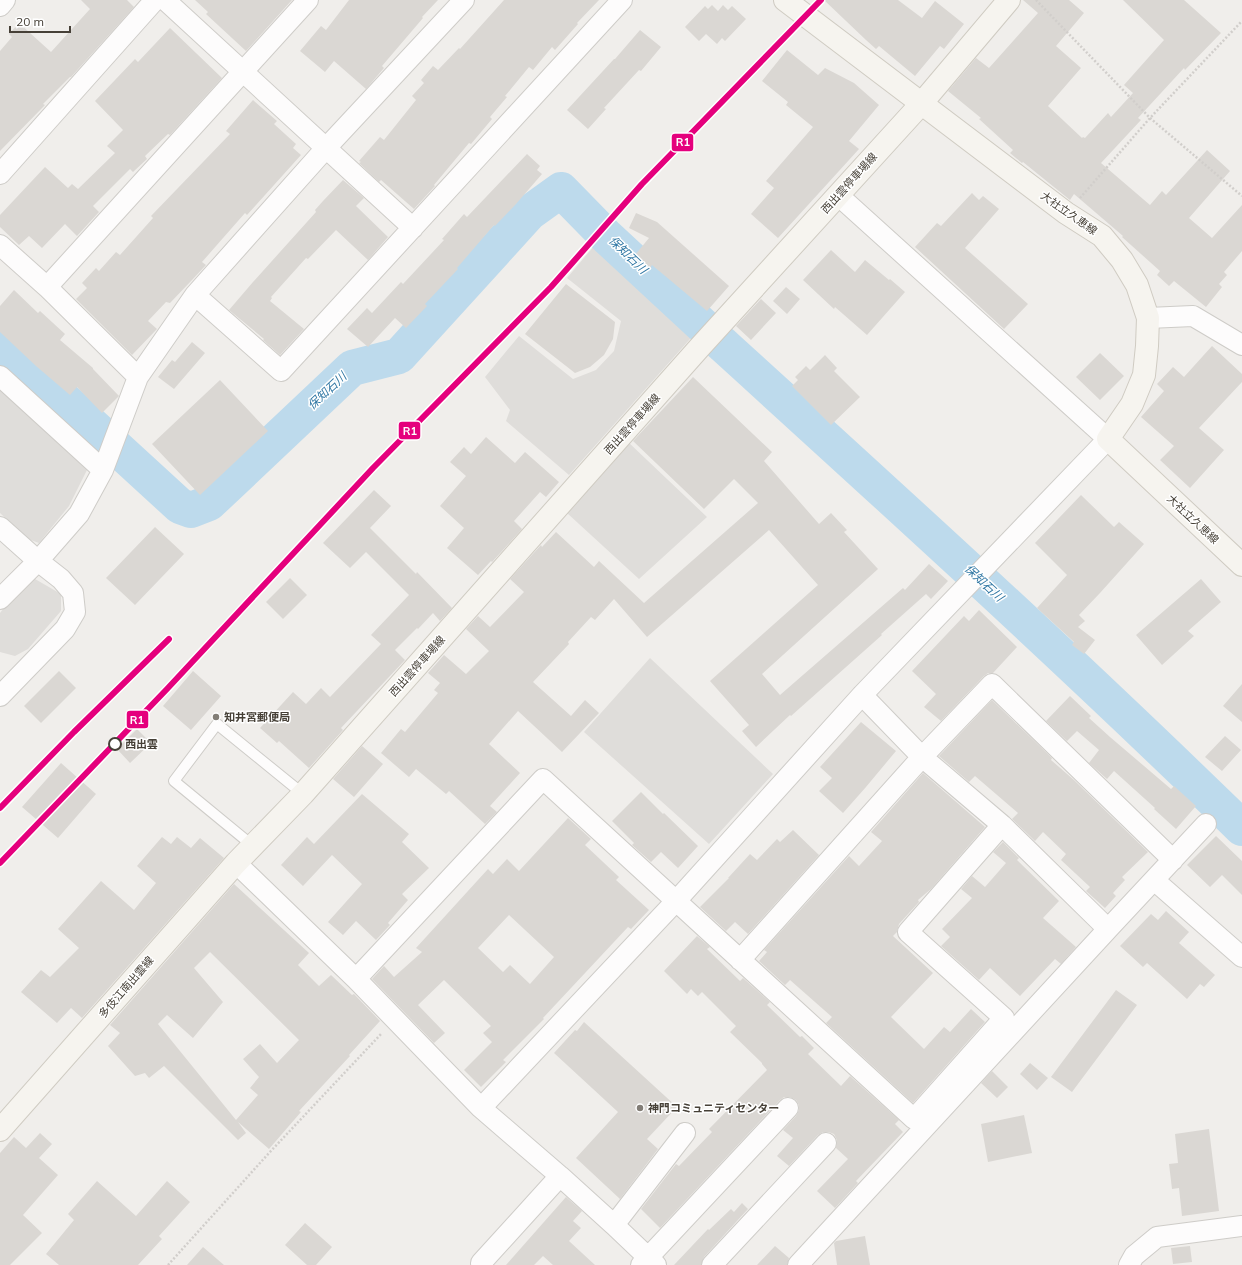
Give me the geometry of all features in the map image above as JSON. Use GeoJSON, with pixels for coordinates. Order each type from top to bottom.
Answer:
{"type":"FeatureCollection","features":[{"type":"Feature","properties":{"kind":"main road","name":"大社立久恵線"},"geometry":{"type":"LineString","coordinates":[[785,0],[1066,213],[1102,236],[1122,260],[1137,284],[1148,318],[1147,346],[1144,375],[1132,404],[1108,439],[1242,565]]}},
{"type":"Feature","properties":{"kind":"main road","name":"西出雲停車場線"},"geometry":{"type":"LineString","coordinates":[[253,846],[303,794],[688,360],[839,196],[921,104],[1010,0]]}},
{"type":"Feature","properties":{"kind":"main road","name":"多伎江南出雲線"},"geometry":{"type":"LineString","coordinates":[[0,1130],[236,863],[253,846]]}},
{"type":"Feature","properties":{"kind":"street"},"geometry":{"type":"LineString","coordinates":[[0,6],[5,0]]}},
{"type":"Feature","properties":{"kind":"street"},"geometry":{"type":"LineString","coordinates":[[0,174],[154,0]]}},
{"type":"Feature","properties":{"kind":"street"},"geometry":{"type":"LineString","coordinates":[[165,0],[413,228]]}},
{"type":"Feature","properties":{"kind":"street"},"geometry":{"type":"LineString","coordinates":[[47,287],[308,0]]}},
{"type":"Feature","properties":{"kind":"street"},"geometry":{"type":"LineString","coordinates":[[0,599],[38,561],[79,514],[103,470],[138,377],[195,295],[326,148],[464,0]]}},
{"type":"Feature","properties":{"kind":"street"},"geometry":{"type":"LineString","coordinates":[[195,295],[281,371],[622,0]]}},
{"type":"Feature","properties":{"kind":"street"},"geometry":{"type":"LineString","coordinates":[[481,1108],[676,901],[862,695],[1108,439],[839,196]]}},
{"type":"Feature","properties":{"kind":"street"},"geometry":{"type":"LineString","coordinates":[[0,245],[47,287],[138,377]]}},
{"type":"Feature","properties":{"kind":"street"},"geometry":{"type":"LineString","coordinates":[[1148,318],[1193,316],[1242,345]]}},
{"type":"Feature","properties":{"kind":"street"},"geometry":{"type":"LineString","coordinates":[[0,376],[103,470]]}},
{"type":"Feature","properties":{"kind":"street"},"geometry":{"type":"LineString","coordinates":[[0,527],[38,561],[61,579],[73,593],[75,612],[65,629],[4,684]]}},
{"type":"Feature","properties":{"kind":"street"},"geometry":{"type":"LineString","coordinates":[[740,960],[922,757],[992,684],[1173,860]]}},
{"type":"Feature","properties":{"kind":"street"},"geometry":{"type":"LineString","coordinates":[[862,695],[922,757],[1002,825],[1108,929]]}},
{"type":"Feature","properties":{"kind":"street"},"geometry":{"type":"LineString","coordinates":[[356,980],[543,779],[914,1119],[929,1113],[1108,929],[1206,824]]}},
{"type":"Feature","properties":{"kind":"street"},"geometry":{"type":"LineString","coordinates":[[798,1265],[929,1113],[1004,1018],[908,932],[1002,825]]}},
{"type":"Feature","properties":{"kind":"street"},"geometry":{"type":"LineString","coordinates":[[236,863],[356,980],[481,1108],[614,1225],[649,1262],[788,1108]]}},
{"type":"Feature","properties":{"kind":"street"},"geometry":{"type":"LineString","coordinates":[[1154,880],[1242,956]]}},
{"type":"Feature","properties":{"kind":"street"},"geometry":{"type":"LineString","coordinates":[[614,1225],[685,1133]]}},
{"type":"Feature","properties":{"kind":"street"},"geometry":{"type":"LineString","coordinates":[[712,1265],[826,1143]]}},
{"type":"Feature","properties":{"kind":"street"},"geometry":{"type":"LineString","coordinates":[[481,1263],[560,1176]]}},
{"type":"Feature","properties":{"kind":"street"},"geometry":{"type":"LineString","coordinates":[[1129,1265],[1134,1256],[1157,1237],[1242,1226]]}},
{"type":"Feature","properties":{"kind":"lane"},"geometry":{"type":"LineString","coordinates":[[253,846],[174,781],[217,724],[303,794]]}},
{"type":"Feature","properties":{"kind":"path"},"geometry":{"type":"LineString","coordinates":[[1036,0],[1150,118],[1242,196]]}},
{"type":"Feature","properties":{"kind":"path"},"geometry":{"type":"LineString","coordinates":[[1066,213],[1150,118],[1242,21]]}},
{"type":"Feature","properties":{"kind":"path"},"geometry":{"type":"LineString","coordinates":[[168,1265],[394,1019]]}},
{"type":"Feature","properties":{"kind":"shaded area"},"geometry":{"type":"Polygon","coordinates":[[[600,239],[698,330],[569,475],[506,421],[510,410],[485,377],[519,336],[573,379],[596,370],[614,351],[621,321],[567,278],[600,239]]]}},
{"type":"Feature","properties":{"kind":"shaded area"},"geometry":{"type":"Polygon","coordinates":[[[0,388],[88,468],[69,506],[39,543],[28,539],[0,513],[0,388]]]}},
{"type":"Feature","properties":{"kind":"shaded area"},"geometry":{"type":"Polygon","coordinates":[[[627,441],[707,517],[639,579],[567,513],[627,441]]]}},
{"type":"Feature","properties":{"kind":"shaded area"},"geometry":{"type":"Polygon","coordinates":[[[35,579],[61,594],[61,611],[28,649],[15,656],[0,652],[0,613],[23,584],[35,579]]]}},
{"type":"Feature","properties":{"kind":"shaded area"},"geometry":{"type":"Polygon","coordinates":[[[650,658],[773,774],[709,844],[584,732],[650,658]]]}},
{"type":"Feature","properties":{"kind":"building"},"geometry":{"type":"Polygon","coordinates":[[[81,0],[127,0],[134,7],[71,77],[43,104],[45,105],[0,151],[0,51],[12,37],[9,34],[19,23],[51,52],[90,9],[81,0]]]}},
{"type":"Feature","properties":{"kind":"building"},"geometry":{"type":"Polygon","coordinates":[[[195,0],[292,0],[246,51],[206,14],[208,12],[195,0]]]}},
{"type":"Feature","properties":{"kind":"building"},"geometry":{"type":"Polygon","coordinates":[[[349,0],[438,0],[422,17],[423,18],[382,66],[384,68],[366,89],[334,61],[325,72],[300,51],[321,26],[326,30],[349,0]]]}},
{"type":"Feature","properties":{"kind":"building"},"geometry":{"type":"Polygon","coordinates":[[[504,0],[599,0],[577,23],[578,24],[555,50],[552,47],[533,70],[529,67],[490,117],[492,119],[471,144],[469,143],[434,185],[435,186],[414,209],[381,180],[379,182],[359,163],[361,162],[359,161],[380,137],[384,140],[416,100],[412,96],[424,83],[421,80],[433,66],[438,70],[459,48],[460,49],[504,0]]]}},
{"type":"Feature","properties":{"kind":"building"},"geometry":{"type":"Polygon","coordinates":[[[824,0],[898,0],[922,18],[935,1],[964,24],[944,49],[940,46],[915,76],[879,46],[876,49],[824,0]]]}},
{"type":"Feature","properties":{"kind":"building"},"geometry":{"type":"Polygon","coordinates":[[[1023,0],[1069,0],[1084,13],[1056,46],[1081,68],[1048,106],[1082,138],[1085,138],[1108,113],[1111,117],[1133,93],[1124,85],[1164,40],[1123,0],[1184,0],[1221,33],[1185,70],[1184,68],[1138,118],[1141,120],[1101,163],[1150,205],[1162,191],[1166,195],[1207,150],[1230,171],[1189,218],[1212,238],[1242,205],[1242,251],[1224,272],[1227,275],[1219,284],[1222,287],[1206,307],[1174,281],[1169,286],[1157,275],[1160,271],[1122,237],[1123,236],[1074,194],[1070,200],[1010,153],[1013,150],[979,119],[981,118],[948,91],[976,58],[989,68],[1038,13],[1023,0]]]}},
{"type":"Feature","properties":{"kind":"building"},"geometry":{"type":"Polygon","coordinates":[[[712,5],[718,11],[723,5],[728,10],[732,6],[746,19],[725,41],[722,38],[717,44],[706,34],[699,41],[685,27],[705,6],[708,9],[712,5]]]}},
{"type":"Feature","properties":{"kind":"building"},"geometry":{"type":"Polygon","coordinates":[[[170,28],[222,78],[170,135],[168,134],[145,156],[147,159],[133,172],[130,169],[93,206],[99,212],[77,236],[65,224],[42,248],[29,236],[19,245],[0,227],[0,215],[45,167],[68,188],[72,184],[78,189],[115,153],[107,146],[123,130],[95,101],[135,59],[138,62],[170,28]]]}},
{"type":"Feature","properties":{"kind":"building"},"geometry":{"type":"Polygon","coordinates":[[[640,30],[661,47],[641,71],[639,70],[604,108],[606,109],[588,129],[567,110],[640,30]]]}},
{"type":"Feature","properties":{"kind":"building"},"geometry":{"type":"Polygon","coordinates":[[[787,50],[818,75],[825,68],[854,83],[879,105],[849,141],[859,149],[778,238],[751,214],[774,188],[766,181],[813,127],[786,105],[788,102],[762,81],[787,50]]]}},
{"type":"Feature","properties":{"kind":"building"},"geometry":{"type":"Polygon","coordinates":[[[253,100],[277,121],[274,124],[296,144],[293,148],[301,155],[247,215],[245,213],[202,262],[206,265],[170,303],[166,302],[148,321],[157,329],[132,355],[76,299],[87,288],[82,283],[96,268],[99,271],[116,252],[120,255],[153,218],[151,216],[230,134],[226,131],[253,100]]]}},
{"type":"Feature","properties":{"kind":"building"},"geometry":{"type":"Polygon","coordinates":[[[527,154],[540,166],[537,170],[542,174],[516,204],[495,226],[494,225],[457,268],[458,269],[425,304],[427,306],[406,328],[395,318],[368,347],[347,329],[367,308],[372,313],[401,282],[403,284],[444,240],[442,239],[464,214],[467,217],[527,154]]]}},
{"type":"Feature","properties":{"kind":"building"},"geometry":{"type":"Polygon","coordinates":[[[343,180],[364,198],[356,206],[388,237],[368,260],[336,230],[308,259],[306,258],[271,297],[272,298],[270,301],[304,329],[280,355],[263,340],[264,339],[229,310],[316,212],[315,210],[343,180]]]}},
{"type":"Feature","properties":{"kind":"building"},"geometry":{"type":"Polygon","coordinates":[[[972,193],[979,200],[983,196],[999,209],[965,248],[1028,304],[1004,329],[915,247],[937,223],[941,226],[972,193]]]}},
{"type":"Feature","properties":{"kind":"building"},"geometry":{"type":"Polygon","coordinates":[[[636,213],[657,222],[729,286],[707,311],[652,265],[650,268],[635,255],[649,238],[629,228],[636,213]]]}},
{"type":"Feature","properties":{"kind":"building"},"geometry":{"type":"Polygon","coordinates":[[[831,250],[855,272],[865,260],[905,292],[867,335],[835,307],[834,309],[803,280],[831,250]]]}},
{"type":"Feature","properties":{"kind":"building"},"geometry":{"type":"Polygon","coordinates":[[[566,284],[615,322],[613,339],[604,355],[590,367],[575,373],[525,334],[566,284]]]}},
{"type":"Feature","properties":{"kind":"building"},"geometry":{"type":"Polygon","coordinates":[[[786,287],[800,299],[787,314],[773,301],[786,287]]]}},
{"type":"Feature","properties":{"kind":"building"},"geometry":{"type":"Polygon","coordinates":[[[14,290],[38,313],[40,311],[65,334],[60,340],[93,368],[119,396],[102,413],[77,387],[70,395],[0,332],[0,306],[14,290]]]}},
{"type":"Feature","properties":{"kind":"building"},"geometry":{"type":"Polygon","coordinates":[[[761,299],[776,313],[751,340],[736,326],[761,299]]]}},
{"type":"Feature","properties":{"kind":"building"},"geometry":{"type":"Polygon","coordinates":[[[192,342],[205,353],[174,389],[158,377],[172,360],[175,362],[192,342]]]}},
{"type":"Feature","properties":{"kind":"building"},"geometry":{"type":"Polygon","coordinates":[[[1212,346],[1242,374],[1242,382],[1199,428],[1224,450],[1190,488],[1160,460],[1174,446],[1141,417],[1164,391],[1157,384],[1173,367],[1184,377],[1212,346]]]}},
{"type":"Feature","properties":{"kind":"building"},"geometry":{"type":"Polygon","coordinates":[[[1100,353],[1124,376],[1100,400],[1076,377],[1100,353]]]}},
{"type":"Feature","properties":{"kind":"building"},"geometry":{"type":"Polygon","coordinates":[[[825,355],[837,368],[834,371],[860,397],[831,425],[792,386],[798,380],[795,377],[806,366],[810,370],[825,355]]]}},
{"type":"Feature","properties":{"kind":"building"},"geometry":{"type":"Polygon","coordinates":[[[693,377],[772,452],[764,461],[819,524],[831,513],[847,530],[844,532],[878,569],[762,674],[780,695],[903,588],[905,590],[929,564],[948,581],[931,599],[926,594],[756,747],[742,731],[749,725],[710,681],[818,585],[769,530],[647,637],[614,599],[595,620],[591,617],[568,642],[569,644],[533,682],[571,716],[585,700],[599,713],[562,752],[518,711],[489,744],[520,773],[490,806],[497,812],[485,824],[449,791],[446,794],[416,769],[409,777],[381,753],[401,729],[405,732],[438,693],[434,690],[440,683],[428,673],[444,655],[466,674],[489,651],[466,629],[478,616],[490,627],[524,592],[510,579],[541,545],[542,547],[556,532],[594,567],[599,561],[644,603],[758,503],[734,479],[704,509],[633,441],[693,377]]]}},
{"type":"Feature","properties":{"kind":"building"},"geometry":{"type":"Polygon","coordinates":[[[220,380],[268,431],[200,495],[152,444],[220,380]]]}},
{"type":"Feature","properties":{"kind":"building"},"geometry":{"type":"Polygon","coordinates":[[[486,437],[515,463],[525,452],[559,482],[546,497],[540,492],[514,521],[522,529],[478,575],[447,548],[464,528],[440,506],[466,476],[450,462],[464,447],[471,454],[486,437]]]}},
{"type":"Feature","properties":{"kind":"building"},"geometry":{"type":"Polygon","coordinates":[[[374,490],[391,506],[370,528],[416,574],[417,572],[452,608],[440,621],[433,613],[395,650],[405,660],[341,728],[343,730],[309,768],[279,741],[277,743],[260,728],[293,692],[306,704],[321,688],[330,697],[381,644],[371,635],[409,595],[366,552],[350,568],[323,543],[374,490]]]}},
{"type":"Feature","properties":{"kind":"building"},"geometry":{"type":"Polygon","coordinates":[[[1081,495],[1114,527],[1119,522],[1144,544],[1079,615],[1085,621],[1078,627],[1095,640],[1084,654],[1072,645],[1074,642],[1037,608],[1067,575],[1035,543],[1081,495]]]}},
{"type":"Feature","properties":{"kind":"building"},"geometry":{"type":"Polygon","coordinates":[[[155,527],[184,554],[135,605],[106,578],[155,527]]]}},
{"type":"Feature","properties":{"kind":"building"},"geometry":{"type":"Polygon","coordinates":[[[290,578],[307,595],[283,619],[266,602],[290,578]]]}},
{"type":"Feature","properties":{"kind":"building"},"geometry":{"type":"Polygon","coordinates":[[[1201,579],[1221,602],[1188,631],[1194,636],[1162,665],[1136,635],[1201,579]]]}},
{"type":"Feature","properties":{"kind":"building"},"geometry":{"type":"Polygon","coordinates":[[[979,610],[1017,647],[993,673],[988,673],[984,676],[941,721],[924,707],[936,694],[912,671],[964,616],[969,621],[979,610]]]}},
{"type":"Feature","properties":{"kind":"building"},"geometry":{"type":"Polygon","coordinates":[[[59,671],[76,688],[41,723],[24,706],[59,671]]]}},
{"type":"Feature","properties":{"kind":"building"},"geometry":{"type":"Polygon","coordinates":[[[193,671],[221,696],[191,730],[163,706],[193,671]]]}},
{"type":"Feature","properties":{"kind":"building"},"geometry":{"type":"Polygon","coordinates":[[[1242,684],[1242,722],[1223,706],[1242,684]]]}},
{"type":"Feature","properties":{"kind":"building"},"geometry":{"type":"Polygon","coordinates":[[[1070,696],[1091,716],[1089,718],[1110,737],[1171,789],[1174,786],[1196,806],[1176,829],[1114,771],[1107,779],[1089,763],[1099,750],[1077,731],[1067,741],[1046,721],[1070,696]]]}},
{"type":"Feature","properties":{"kind":"building"},"geometry":{"type":"Polygon","coordinates":[[[992,700],[1052,758],[1051,760],[1074,780],[1148,852],[1122,877],[1125,880],[1113,893],[1116,896],[1105,908],[1086,891],[1090,887],[1061,860],[1066,854],[1043,832],[1035,841],[1012,819],[1018,813],[975,776],[969,782],[939,756],[992,700]]]}},
{"type":"Feature","properties":{"kind":"building"},"geometry":{"type":"Polygon","coordinates":[[[861,722],[896,751],[843,813],[819,791],[832,778],[820,767],[861,722]]]}},
{"type":"Feature","properties":{"kind":"building"},"geometry":{"type":"Polygon","coordinates":[[[137,729],[151,743],[130,763],[117,749],[137,729]]]}},
{"type":"Feature","properties":{"kind":"building"},"geometry":{"type":"Polygon","coordinates":[[[1225,736],[1241,750],[1222,771],[1205,757],[1225,736]]]}},
{"type":"Feature","properties":{"kind":"building"},"geometry":{"type":"Polygon","coordinates":[[[362,746],[383,764],[354,797],[333,779],[362,746]]]}},
{"type":"Feature","properties":{"kind":"building"},"geometry":{"type":"Polygon","coordinates":[[[61,763],[96,794],[58,838],[22,807],[61,763]]]}},
{"type":"Feature","properties":{"kind":"building"},"geometry":{"type":"Polygon","coordinates":[[[923,773],[985,827],[931,889],[918,900],[919,902],[899,924],[897,932],[893,936],[933,973],[891,1017],[924,1049],[944,1027],[950,1032],[971,1009],[985,1022],[913,1103],[826,1023],[832,1017],[790,980],[785,985],[759,961],[767,952],[764,950],[849,856],[859,866],[882,841],[871,832],[923,773]]]}},
{"type":"Feature","properties":{"kind":"building"},"geometry":{"type":"Polygon","coordinates":[[[641,792],[698,846],[678,868],[661,852],[651,862],[632,845],[634,843],[612,821],[641,792]]]}},
{"type":"Feature","properties":{"kind":"building"},"geometry":{"type":"Polygon","coordinates":[[[362,794],[409,834],[402,842],[429,868],[402,894],[408,900],[388,923],[390,925],[376,940],[356,921],[343,935],[328,922],[362,884],[332,855],[303,886],[281,865],[307,837],[314,844],[362,794]]]}},
{"type":"Feature","properties":{"kind":"building"},"geometry":{"type":"Polygon","coordinates":[[[568,818],[591,839],[585,845],[619,877],[616,880],[649,910],[631,929],[628,927],[543,1018],[544,1019],[503,1060],[506,1062],[481,1087],[464,1070],[492,1042],[483,1033],[491,1026],[444,980],[418,1005],[445,1033],[434,1043],[372,979],[384,966],[394,977],[422,952],[416,948],[488,869],[493,874],[507,859],[519,871],[568,818]],[[509,915],[478,948],[503,972],[510,965],[530,984],[554,957],[509,915]]]}},
{"type":"Feature","properties":{"kind":"building"},"geometry":{"type":"Polygon","coordinates":[[[793,830],[819,855],[748,934],[735,922],[726,931],[700,907],[750,854],[757,860],[777,839],[780,842],[793,830]]]}},
{"type":"Feature","properties":{"kind":"building"},"geometry":{"type":"Polygon","coordinates":[[[1216,836],[1242,861],[1242,895],[1222,875],[1210,887],[1187,865],[1216,836]]]}},
{"type":"Feature","properties":{"kind":"building"},"geometry":{"type":"Polygon","coordinates":[[[162,837],[171,844],[177,837],[191,848],[200,838],[224,858],[82,1018],[71,1008],[57,1023],[21,992],[41,970],[50,977],[79,948],[58,929],[101,881],[134,910],[156,883],[137,866],[162,837]]]}},
{"type":"Feature","properties":{"kind":"building"},"geometry":{"type":"Polygon","coordinates":[[[1003,842],[1019,858],[1017,860],[1059,901],[1043,918],[1076,947],[1061,964],[1055,959],[1020,996],[990,968],[979,980],[941,946],[950,937],[942,929],[972,898],[961,889],[972,876],[985,887],[1006,863],[993,852],[1003,842]]]}},
{"type":"Feature","properties":{"kind":"building"},"geometry":{"type":"Polygon","coordinates":[[[234,884],[309,953],[298,965],[319,986],[331,975],[352,995],[354,994],[380,1021],[299,1111],[301,1112],[269,1149],[238,1122],[246,1133],[238,1140],[164,1066],[149,1078],[145,1073],[135,1076],[108,1046],[120,1033],[110,1025],[234,884]],[[210,952],[194,968],[223,1002],[193,1038],[167,1015],[158,1024],[236,1120],[258,1095],[250,1088],[259,1077],[243,1059],[260,1044],[277,1063],[299,1040],[210,952]]]}},
{"type":"Feature","properties":{"kind":"building"},"geometry":{"type":"Polygon","coordinates":[[[1166,911],[1189,932],[1179,943],[1215,975],[1204,987],[1200,984],[1187,999],[1147,963],[1143,967],[1120,946],[1151,914],[1158,920],[1166,911]]]}},
{"type":"Feature","properties":{"kind":"building"},"geometry":{"type":"Polygon","coordinates":[[[697,936],[710,947],[707,949],[740,981],[743,978],[770,1002],[767,1005],[800,1037],[802,1036],[814,1048],[808,1054],[841,1086],[850,1076],[899,1120],[895,1124],[903,1132],[856,1181],[858,1183],[835,1208],[817,1191],[848,1159],[836,1148],[837,1140],[834,1134],[829,1132],[823,1132],[818,1135],[789,1166],[777,1156],[793,1138],[783,1130],[796,1116],[799,1110],[799,1105],[796,1100],[790,1097],[784,1097],[660,1228],[641,1209],[676,1164],[679,1166],[712,1132],[709,1129],[767,1070],[762,1063],[730,1032],[736,1026],[702,992],[698,996],[691,989],[687,994],[664,971],[697,936]]]}},
{"type":"Feature","properties":{"kind":"building"},"geometry":{"type":"Polygon","coordinates":[[[1116,990],[1137,1005],[1072,1092],[1051,1077],[1116,990]]]}},
{"type":"Feature","properties":{"kind":"building"},"geometry":{"type":"Polygon","coordinates":[[[584,1022],[677,1107],[647,1139],[658,1149],[620,1199],[576,1158],[618,1112],[554,1053],[575,1030],[577,1031],[584,1022]]]}},
{"type":"Feature","properties":{"kind":"building"},"geometry":{"type":"Polygon","coordinates":[[[1030,1063],[1048,1078],[1037,1090],[1020,1074],[1030,1063]]]}},
{"type":"Feature","properties":{"kind":"building"},"geometry":{"type":"Polygon","coordinates":[[[992,1071],[1008,1087],[997,1098],[981,1083],[992,1071]]]}},
{"type":"Feature","properties":{"kind":"building"},"geometry":{"type":"Polygon","coordinates":[[[1024,1115],[1032,1153],[988,1162],[981,1124],[1024,1115]]]}},
{"type":"Feature","properties":{"kind":"building"},"geometry":{"type":"Polygon","coordinates":[[[1209,1129],[1219,1211],[1182,1216],[1179,1188],[1172,1189],[1169,1164],[1178,1163],[1175,1134],[1209,1129]]]}},
{"type":"Feature","properties":{"kind":"building"},"geometry":{"type":"Polygon","coordinates":[[[40,1133],[52,1144],[39,1158],[58,1175],[23,1215],[42,1233],[10,1265],[0,1265],[0,1153],[14,1137],[26,1148],[40,1133]]]}},
{"type":"Feature","properties":{"kind":"building"},"geometry":{"type":"Polygon","coordinates":[[[97,1181],[136,1216],[167,1181],[190,1202],[159,1236],[162,1239],[138,1265],[59,1265],[46,1254],[74,1220],[68,1214],[97,1181]]]}},
{"type":"Feature","properties":{"kind":"building"},"geometry":{"type":"Polygon","coordinates":[[[566,1197],[582,1211],[573,1221],[581,1228],[569,1241],[595,1265],[553,1265],[543,1256],[534,1265],[506,1265],[566,1197]]]}},
{"type":"Feature","properties":{"kind":"building"},"geometry":{"type":"Polygon","coordinates":[[[742,1203],[748,1209],[704,1257],[701,1265],[674,1265],[708,1229],[709,1230],[731,1209],[734,1212],[742,1203]]]}},
{"type":"Feature","properties":{"kind":"building"},"geometry":{"type":"Polygon","coordinates":[[[305,1223],[332,1247],[316,1265],[307,1265],[285,1245],[305,1223]]]}},
{"type":"Feature","properties":{"kind":"building"},"geometry":{"type":"Polygon","coordinates":[[[865,1236],[870,1265],[837,1265],[834,1243],[836,1241],[865,1236]]]}},
{"type":"Feature","properties":{"kind":"building"},"geometry":{"type":"Polygon","coordinates":[[[775,1246],[789,1258],[787,1265],[757,1265],[775,1246]]]}},
{"type":"Feature","properties":{"kind":"building"},"geometry":{"type":"Polygon","coordinates":[[[1190,1246],[1192,1262],[1173,1264],[1171,1248],[1190,1246]]]}},
{"type":"Feature","properties":{"kind":"building"},"geometry":{"type":"Polygon","coordinates":[[[203,1247],[224,1265],[187,1265],[203,1247]]]}},
{"type":"Feature","properties":{"kind":"waterway","name":"保知石川"},"geometry":{"type":"LineString","coordinates":[[0,341],[180,506],[191,510],[209,503],[352,368],[399,356],[529,213],[561,190],[607,237],[702,325]]}},
{"type":"Feature","properties":{"kind":"waterway","name":"保知石川"},"geometry":{"type":"LineString","coordinates":[[721,343],[1049,644],[1242,828]]}},
{"type":"Feature","properties":{"kind":"transit line","name":"R1"},"geometry":{"type":"LineString","coordinates":[[0,863],[167,689],[373,468],[551,287],[642,184],[821,0]]}},
{"type":"Feature","properties":{"kind":"transit line","name":"R1"},"geometry":{"type":"LineString","coordinates":[[0,808],[74,732],[169,639]]}},
{"type":"Feature","properties":{"kind":"place","name":"知井宮郵便局"},"geometry":{"type":"Point","coordinates":[216,717]}},
{"type":"Feature","properties":{"kind":"place","name":"西出雲"},"geometry":{"type":"Point","coordinates":[115,744]}},
{"type":"Feature","properties":{"kind":"place","name":"神門コミュニティセンター"},"geometry":{"type":"Point","coordinates":[640,1108]}}]}
